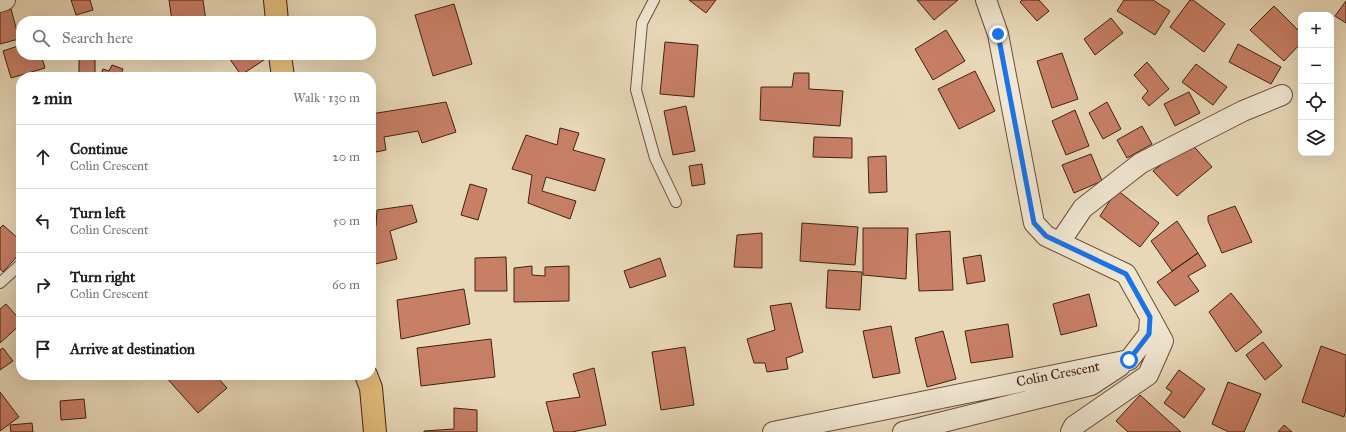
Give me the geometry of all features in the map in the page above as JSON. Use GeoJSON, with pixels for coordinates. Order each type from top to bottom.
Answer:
{"type":"FeatureCollection","features":[{"type":"Feature","properties":{"kind":"main road"},"geometry":{"type":"LineString","coordinates":[[274,0],[276,16]]}},
{"type":"Feature","properties":{"kind":"main road"},"geometry":{"type":"LineString","coordinates":[[281,60],[282,72]]}},
{"type":"Feature","properties":{"kind":"main road"},"geometry":{"type":"LineString","coordinates":[[368,380],[371,388],[375,432]]}},
{"type":"Feature","properties":{"kind":"street"},"geometry":{"type":"LineString","coordinates":[[0,2],[6,0]]}},
{"type":"Feature","properties":{"kind":"street"},"geometry":{"type":"LineString","coordinates":[[986,0],[998,34],[1034,223],[1046,236],[1126,274],[1163,341],[1148,375],[1074,426],[1071,432]]}},
{"type":"Feature","properties":{"kind":"street"},"geometry":{"type":"LineString","coordinates":[[1060,242],[1083,208],[1141,163],[1243,111],[1282,95]]}},
{"type":"Feature","properties":{"kind":"street"},"geometry":{"type":"LineString","coordinates":[[903,432],[1091,385],[1129,360],[1149,334],[1150,317]]}},
{"type":"Feature","properties":{"kind":"street","name":"Colin Crescent"},"geometry":{"type":"LineString","coordinates":[[773,432],[1129,360]]}},
{"type":"Feature","properties":{"kind":"lane"},"geometry":{"type":"LineString","coordinates":[[654,0],[642,23],[636,90],[655,158],[676,202]]}},
{"type":"Feature","properties":{"kind":"lane"},"geometry":{"type":"LineString","coordinates":[[0,283],[16,269]]}},
{"type":"Feature","properties":{"kind":"building"},"geometry":{"type":"Polygon","coordinates":[[[71,0],[90,0],[93,10],[76,15],[71,0]]]}},
{"type":"Feature","properties":{"kind":"building"},"geometry":{"type":"Polygon","coordinates":[[[169,0],[203,0],[205,16],[171,16],[169,0]]]}},
{"type":"Feature","properties":{"kind":"building"},"geometry":{"type":"Polygon","coordinates":[[[689,0],[716,0],[706,13],[689,0]]]}},
{"type":"Feature","properties":{"kind":"building"},"geometry":{"type":"Polygon","coordinates":[[[917,0],[958,0],[934,20],[917,0]]]}},
{"type":"Feature","properties":{"kind":"building"},"geometry":{"type":"Polygon","coordinates":[[[1022,0],[1039,0],[1049,11],[1037,21],[1020,2],[1022,0]]]}},
{"type":"Feature","properties":{"kind":"building"},"geometry":{"type":"Polygon","coordinates":[[[1124,0],[1153,0],[1170,11],[1155,35],[1117,11],[1124,0]]]}},
{"type":"Feature","properties":{"kind":"building"},"geometry":{"type":"Polygon","coordinates":[[[1190,0],[1193,0],[1225,24],[1204,52],[1170,27],[1190,0]]]}},
{"type":"Feature","properties":{"kind":"building"},"geometry":{"type":"Polygon","coordinates":[[[1346,1],[1346,23],[1335,16],[1346,1]]]}},
{"type":"Feature","properties":{"kind":"building"},"geometry":{"type":"Polygon","coordinates":[[[454,4],[472,64],[433,76],[415,15],[454,4]]]}},
{"type":"Feature","properties":{"kind":"building"},"geometry":{"type":"Polygon","coordinates":[[[1274,6],[1298,30],[1298,46],[1284,61],[1250,30],[1274,6]]]}},
{"type":"Feature","properties":{"kind":"building"},"geometry":{"type":"Polygon","coordinates":[[[11,9],[16,28],[16,40],[0,44],[0,12],[11,9]]]}},
{"type":"Feature","properties":{"kind":"building"},"geometry":{"type":"Polygon","coordinates":[[[1111,18],[1123,33],[1095,55],[1084,39],[1111,18]]]}},
{"type":"Feature","properties":{"kind":"building"},"geometry":{"type":"Polygon","coordinates":[[[946,30],[965,61],[933,80],[915,49],[946,30]]]}},
{"type":"Feature","properties":{"kind":"building"},"geometry":{"type":"Polygon","coordinates":[[[665,42],[698,45],[694,97],[660,94],[665,42]]]}},
{"type":"Feature","properties":{"kind":"building"},"geometry":{"type":"Polygon","coordinates":[[[1238,44],[1281,67],[1271,84],[1229,62],[1238,44]]]}},
{"type":"Feature","properties":{"kind":"building"},"geometry":{"type":"Polygon","coordinates":[[[16,47],[16,60],[43,60],[45,68],[31,72],[16,72],[16,77],[11,78],[3,51],[16,47]]]}},
{"type":"Feature","properties":{"kind":"building"},"geometry":{"type":"Polygon","coordinates":[[[1062,53],[1078,99],[1052,108],[1037,61],[1062,53]]]}},
{"type":"Feature","properties":{"kind":"building"},"geometry":{"type":"Polygon","coordinates":[[[79,60],[95,60],[95,72],[79,72],[79,60]]]}},
{"type":"Feature","properties":{"kind":"building"},"geometry":{"type":"Polygon","coordinates":[[[230,60],[264,60],[246,72],[239,72],[230,60]]]}},
{"type":"Feature","properties":{"kind":"building"},"geometry":{"type":"Polygon","coordinates":[[[1147,62],[1169,89],[1149,106],[1142,98],[1148,91],[1134,75],[1147,62]]]}},
{"type":"Feature","properties":{"kind":"building"},"geometry":{"type":"Polygon","coordinates":[[[1196,64],[1227,87],[1213,105],[1182,82],[1196,64]]]}},
{"type":"Feature","properties":{"kind":"building"},"geometry":{"type":"Polygon","coordinates":[[[112,65],[123,69],[122,72],[102,72],[103,69],[109,71],[112,65]]]}},
{"type":"Feature","properties":{"kind":"building"},"geometry":{"type":"Polygon","coordinates":[[[975,71],[995,111],[959,129],[938,89],[975,71]]]}},
{"type":"Feature","properties":{"kind":"building"},"geometry":{"type":"Polygon","coordinates":[[[794,73],[809,73],[809,89],[843,91],[840,126],[760,120],[761,87],[792,87],[794,73]]]}},
{"type":"Feature","properties":{"kind":"building"},"geometry":{"type":"Polygon","coordinates":[[[1189,92],[1200,113],[1175,126],[1164,104],[1189,92]]]}},
{"type":"Feature","properties":{"kind":"building"},"geometry":{"type":"Polygon","coordinates":[[[446,102],[456,132],[422,143],[418,131],[384,137],[386,150],[376,152],[376,113],[446,102]]]}},
{"type":"Feature","properties":{"kind":"building"},"geometry":{"type":"Polygon","coordinates":[[[1107,102],[1121,129],[1103,139],[1089,113],[1107,102]]]}},
{"type":"Feature","properties":{"kind":"building"},"geometry":{"type":"Polygon","coordinates":[[[686,106],[695,151],[673,155],[664,111],[686,106]]]}},
{"type":"Feature","properties":{"kind":"building"},"geometry":{"type":"Polygon","coordinates":[[[1075,110],[1089,146],[1066,155],[1052,121],[1075,110]]]}},
{"type":"Feature","properties":{"kind":"building"},"geometry":{"type":"Polygon","coordinates":[[[1142,126],[1152,144],[1127,158],[1117,140],[1142,126]]]}},
{"type":"Feature","properties":{"kind":"building"},"geometry":{"type":"Polygon","coordinates":[[[560,128],[579,133],[573,150],[605,159],[595,191],[546,177],[542,191],[576,201],[570,219],[528,203],[532,175],[512,169],[526,135],[557,145],[560,128]]]}},
{"type":"Feature","properties":{"kind":"building"},"geometry":{"type":"Polygon","coordinates":[[[814,137],[852,138],[852,158],[813,157],[814,137]]]}},
{"type":"Feature","properties":{"kind":"building"},"geometry":{"type":"Polygon","coordinates":[[[1190,142],[1212,167],[1177,196],[1153,171],[1190,142]]]}},
{"type":"Feature","properties":{"kind":"building"},"geometry":{"type":"Polygon","coordinates":[[[1091,154],[1102,181],[1074,193],[1062,165],[1091,154]]]}},
{"type":"Feature","properties":{"kind":"building"},"geometry":{"type":"Polygon","coordinates":[[[886,156],[887,192],[869,193],[868,157],[886,156]]]}},
{"type":"Feature","properties":{"kind":"building"},"geometry":{"type":"Polygon","coordinates":[[[702,164],[705,184],[692,186],[689,166],[702,164]]]}},
{"type":"Feature","properties":{"kind":"building"},"geometry":{"type":"Polygon","coordinates":[[[470,184],[487,189],[478,220],[461,215],[470,184]]]}},
{"type":"Feature","properties":{"kind":"building"},"geometry":{"type":"Polygon","coordinates":[[[1117,190],[1159,223],[1140,247],[1100,216],[1117,190]]]}},
{"type":"Feature","properties":{"kind":"building"},"geometry":{"type":"Polygon","coordinates":[[[412,205],[417,222],[390,231],[397,259],[376,264],[376,226],[377,210],[412,205]]]}},
{"type":"Feature","properties":{"kind":"building"},"geometry":{"type":"Polygon","coordinates":[[[1235,206],[1252,242],[1222,253],[1208,221],[1208,216],[1235,206]]]}},
{"type":"Feature","properties":{"kind":"building"},"geometry":{"type":"Polygon","coordinates":[[[1177,221],[1198,253],[1172,271],[1151,241],[1177,221]]]}},
{"type":"Feature","properties":{"kind":"building"},"geometry":{"type":"Polygon","coordinates":[[[802,223],[858,227],[855,265],[800,261],[802,223]]]}},
{"type":"Feature","properties":{"kind":"building"},"geometry":{"type":"Polygon","coordinates":[[[3,225],[16,237],[16,258],[3,272],[0,269],[0,228],[3,225]]]}},
{"type":"Feature","properties":{"kind":"building"},"geometry":{"type":"Polygon","coordinates":[[[863,228],[908,228],[906,279],[863,275],[863,228]]]}},
{"type":"Feature","properties":{"kind":"building"},"geometry":{"type":"Polygon","coordinates":[[[950,231],[953,290],[919,291],[916,234],[950,231]]]}},
{"type":"Feature","properties":{"kind":"building"},"geometry":{"type":"Polygon","coordinates":[[[762,233],[762,268],[734,267],[737,235],[762,233]]]}},
{"type":"Feature","properties":{"kind":"building"},"geometry":{"type":"Polygon","coordinates":[[[1198,253],[1206,266],[1188,276],[1199,291],[1175,306],[1157,282],[1198,253]]]}},
{"type":"Feature","properties":{"kind":"building"},"geometry":{"type":"Polygon","coordinates":[[[981,255],[985,281],[967,284],[963,258],[981,255]]]}},
{"type":"Feature","properties":{"kind":"building"},"geometry":{"type":"Polygon","coordinates":[[[506,257],[507,291],[475,291],[475,258],[506,257]]]}},
{"type":"Feature","properties":{"kind":"building"},"geometry":{"type":"Polygon","coordinates":[[[660,258],[666,276],[630,288],[624,271],[660,258]]]}},
{"type":"Feature","properties":{"kind":"building"},"geometry":{"type":"Polygon","coordinates":[[[532,266],[532,275],[545,276],[545,267],[569,266],[569,301],[514,302],[514,268],[532,266]]]}},
{"type":"Feature","properties":{"kind":"building"},"geometry":{"type":"Polygon","coordinates":[[[828,270],[862,272],[860,310],[826,308],[828,270]]]}},
{"type":"Feature","properties":{"kind":"building"},"geometry":{"type":"Polygon","coordinates":[[[464,289],[470,324],[401,339],[397,300],[464,289]]]}},
{"type":"Feature","properties":{"kind":"building"},"geometry":{"type":"Polygon","coordinates":[[[1231,293],[1262,332],[1236,352],[1209,312],[1231,293]]]}},
{"type":"Feature","properties":{"kind":"building"},"geometry":{"type":"Polygon","coordinates":[[[1089,294],[1097,326],[1061,335],[1053,304],[1089,294]]]}},
{"type":"Feature","properties":{"kind":"building"},"geometry":{"type":"Polygon","coordinates":[[[791,303],[803,352],[786,358],[788,369],[767,372],[765,363],[754,363],[747,339],[775,330],[770,306],[791,303]]]}},
{"type":"Feature","properties":{"kind":"building"},"geometry":{"type":"Polygon","coordinates":[[[6,304],[16,315],[16,329],[0,343],[0,309],[6,304]]]}},
{"type":"Feature","properties":{"kind":"building"},"geometry":{"type":"Polygon","coordinates":[[[1008,324],[1013,357],[971,363],[965,331],[1008,324]]]}},
{"type":"Feature","properties":{"kind":"building"},"geometry":{"type":"Polygon","coordinates":[[[891,326],[900,373],[873,378],[863,331],[891,326]]]}},
{"type":"Feature","properties":{"kind":"building"},"geometry":{"type":"Polygon","coordinates":[[[943,331],[956,379],[927,387],[915,338],[943,331]]]}},
{"type":"Feature","properties":{"kind":"building"},"geometry":{"type":"Polygon","coordinates":[[[491,339],[495,377],[421,386],[417,348],[491,339]]]}},
{"type":"Feature","properties":{"kind":"building"},"geometry":{"type":"Polygon","coordinates":[[[1263,342],[1282,366],[1265,380],[1246,355],[1263,342]]]}},
{"type":"Feature","properties":{"kind":"building"},"geometry":{"type":"Polygon","coordinates":[[[1321,346],[1346,355],[1346,409],[1344,417],[1302,402],[1321,346]]]}},
{"type":"Feature","properties":{"kind":"building"},"geometry":{"type":"Polygon","coordinates":[[[685,347],[694,405],[661,410],[652,352],[685,347]]]}},
{"type":"Feature","properties":{"kind":"building"},"geometry":{"type":"Polygon","coordinates":[[[3,348],[13,361],[0,370],[0,350],[3,348]]]}},
{"type":"Feature","properties":{"kind":"building"},"geometry":{"type":"Polygon","coordinates":[[[594,368],[606,425],[572,432],[554,432],[546,402],[580,397],[573,374],[594,368]]]}},
{"type":"Feature","properties":{"kind":"building"},"geometry":{"type":"Polygon","coordinates":[[[1179,370],[1205,389],[1184,418],[1164,403],[1172,392],[1166,388],[1179,370]]]}},
{"type":"Feature","properties":{"kind":"building"},"geometry":{"type":"Polygon","coordinates":[[[168,380],[220,380],[227,388],[198,413],[168,380]]]}},
{"type":"Feature","properties":{"kind":"building"},"geometry":{"type":"Polygon","coordinates":[[[1228,382],[1261,394],[1244,432],[1229,432],[1212,424],[1228,382]]]}},
{"type":"Feature","properties":{"kind":"building"},"geometry":{"type":"Polygon","coordinates":[[[0,392],[19,417],[0,431],[0,392]]]}},
{"type":"Feature","properties":{"kind":"building"},"geometry":{"type":"Polygon","coordinates":[[[1140,395],[1181,432],[1128,432],[1116,421],[1140,395]]]}},
{"type":"Feature","properties":{"kind":"building"},"geometry":{"type":"Polygon","coordinates":[[[84,399],[86,418],[61,420],[60,401],[84,399]]]}},
{"type":"Feature","properties":{"kind":"building"},"geometry":{"type":"Polygon","coordinates":[[[454,408],[477,410],[477,432],[424,432],[454,429],[454,408]]]}},
{"type":"Feature","properties":{"kind":"building"},"geometry":{"type":"Polygon","coordinates":[[[32,423],[33,432],[11,432],[10,425],[32,423]]]}},
{"type":"Feature","properties":{"kind":"building"},"geometry":{"type":"Polygon","coordinates":[[[1284,425],[1292,432],[1278,432],[1284,425]]]}},
{"type":"Feature","properties":{"kind":"route"},"geometry":{"type":"LineString","coordinates":[[998,34],[1034,223],[1046,236],[1126,274],[1150,317],[1149,334],[1129,360]]}}]}
